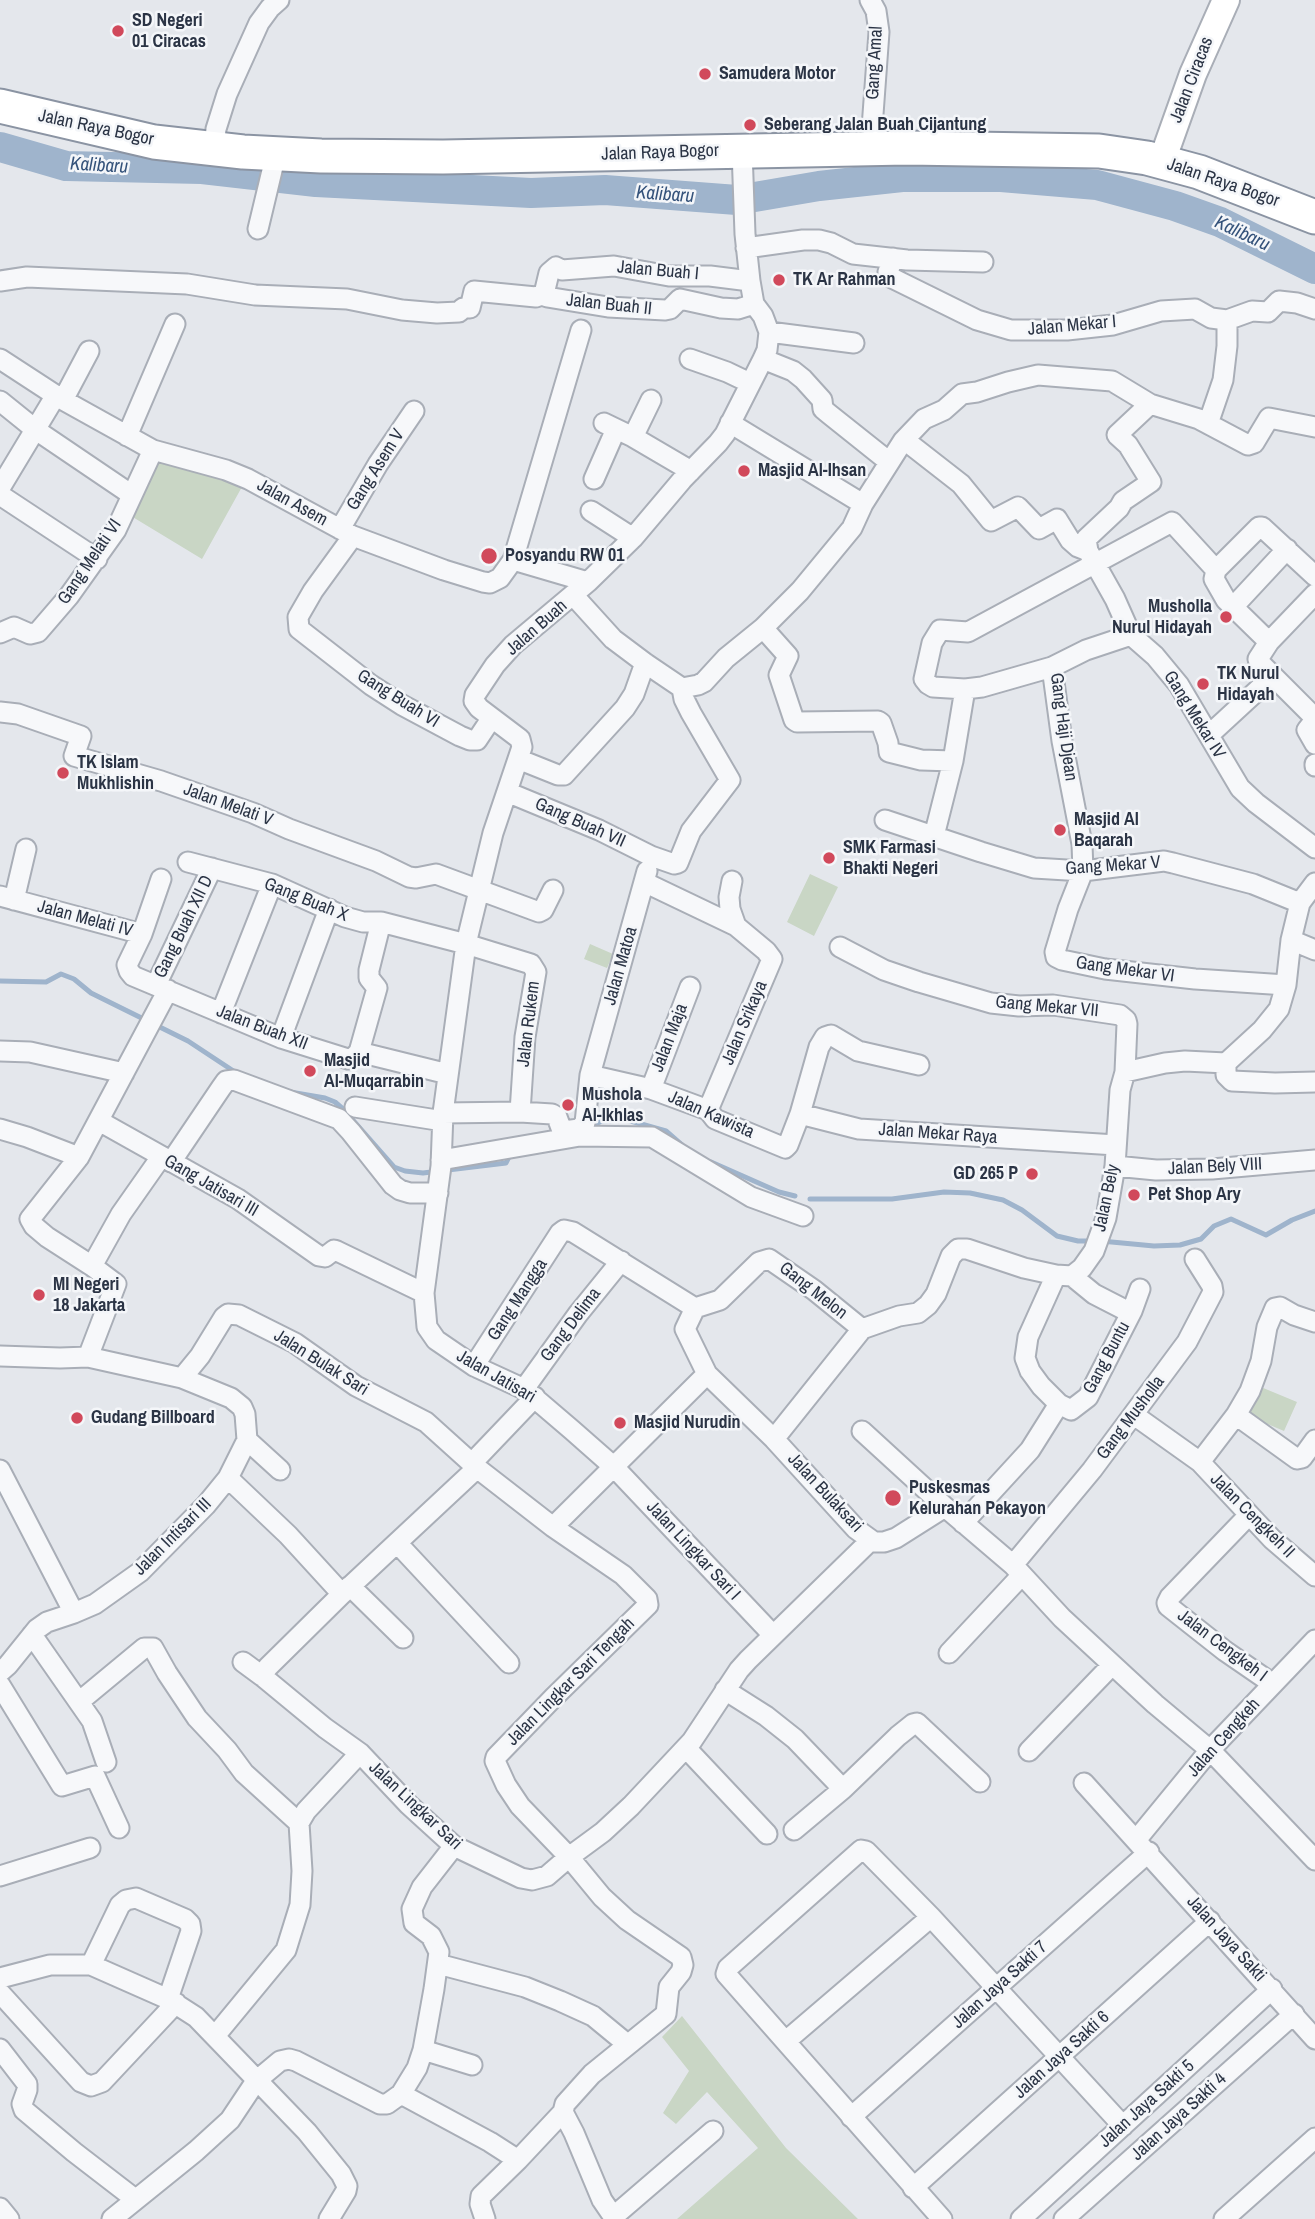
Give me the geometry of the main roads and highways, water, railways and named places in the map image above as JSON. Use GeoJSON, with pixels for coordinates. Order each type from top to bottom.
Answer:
{"type":"FeatureCollection","features":[{"type":"Feature","properties":{"kind":"highway","name":"Jalan Raya Bogor"},"geometry":{"type":"LineString","coordinates":[[0,85],[215,139],[274,162],[742,150],[1076,150],[1119,154],[1165,153],[1226,161],[1315,195]]}},
{"type":"Feature","properties":{"kind":"highway","name":"Jalan Raya Bogor"},"geometry":{"type":"LineString","coordinates":[[0,106],[154,142],[215,139],[573,138],[940,127],[1094,132],[1165,153],[1220,179],[1315,217]]}},
{"type":"Feature","properties":{"kind":"waterway","name":"Kalibaru"},"geometry":{"type":"LineString","coordinates":[[0,147],[66,166],[202,169],[316,182],[531,193],[605,190],[737,200],[819,186],[902,177],[1001,177],[1097,185],[1175,206],[1220,222],[1315,269]]}},
{"type":"Feature","properties":{"kind":"waterway"},"geometry":{"type":"LineString","coordinates":[[0,981],[46,982],[61,974],[74,979],[91,993],[188,1041],[238,1074]]}},
{"type":"Feature","properties":{"kind":"waterway"},"geometry":{"type":"LineString","coordinates":[[290,1092],[335,1102],[394,1167],[405,1171],[423,1173],[506,1163],[511,1153]]}},
{"type":"Feature","properties":{"kind":"waterway"},"geometry":{"type":"LineString","coordinates":[[591,1126],[602,1121],[627,1120],[666,1131],[682,1145]]}},
{"type":"Feature","properties":{"kind":"waterway"},"geometry":{"type":"LineString","coordinates":[[711,1162],[779,1192],[795,1196]]}},
{"type":"Feature","properties":{"kind":"waterway"},"geometry":{"type":"LineString","coordinates":[[810,1199],[892,1199],[944,1192],[970,1193],[1003,1200],[1022,1210],[1057,1236],[1092,1241]]}},
{"type":"Feature","properties":{"kind":"waterway"},"geometry":{"type":"LineString","coordinates":[[1101,1241],[1154,1246],[1180,1245],[1201,1239],[1214,1226],[1231,1219],[1266,1235],[1315,1211]]}},
{"type":"Feature","properties":{"kind":"place","name":"SD Negeri 01 Ciracas"},"geometry":{"type":"Point","coordinates":[118,31]}},
{"type":"Feature","properties":{"kind":"place","name":"Samudera Motor"},"geometry":{"type":"Point","coordinates":[705,74]}},
{"type":"Feature","properties":{"kind":"place","name":"Seberang Jalan Buah Cijantung"},"geometry":{"type":"Point","coordinates":[750,125]}},
{"type":"Feature","properties":{"kind":"place","name":"TK Ar Rahman"},"geometry":{"type":"Point","coordinates":[779,280]}},
{"type":"Feature","properties":{"kind":"place","name":"Masjid Al-Ihsan"},"geometry":{"type":"Point","coordinates":[744,471]}},
{"type":"Feature","properties":{"kind":"place","name":"Posyandu RW 01"},"geometry":{"type":"Point","coordinates":[489,556]}},
{"type":"Feature","properties":{"kind":"place","name":"Musholla Nurul Hidayah"},"geometry":{"type":"Point","coordinates":[1226,617]}},
{"type":"Feature","properties":{"kind":"place","name":"TK Nurul Hidayah"},"geometry":{"type":"Point","coordinates":[1203,684]}},
{"type":"Feature","properties":{"kind":"place","name":"TK Islam Mukhlishin"},"geometry":{"type":"Point","coordinates":[63,773]}},
{"type":"Feature","properties":{"kind":"place","name":"Masjid Al Baqarah"},"geometry":{"type":"Point","coordinates":[1060,830]}},
{"type":"Feature","properties":{"kind":"place","name":"SMK Farmasi Bhakti Negeri"},"geometry":{"type":"Point","coordinates":[829,858]}},
{"type":"Feature","properties":{"kind":"place","name":"Masjid Al-Muqarrabin"},"geometry":{"type":"Point","coordinates":[310,1071]}},
{"type":"Feature","properties":{"kind":"place","name":"Mushola Al-Ikhlas"},"geometry":{"type":"Point","coordinates":[568,1105]}},
{"type":"Feature","properties":{"kind":"place","name":"GD 265 P"},"geometry":{"type":"Point","coordinates":[1032,1174]}},
{"type":"Feature","properties":{"kind":"place","name":"Pet Shop Ary"},"geometry":{"type":"Point","coordinates":[1134,1195]}},
{"type":"Feature","properties":{"kind":"place","name":"MI Negeri 18 Jakarta"},"geometry":{"type":"Point","coordinates":[39,1295]}},
{"type":"Feature","properties":{"kind":"place","name":"Gudang Billboard"},"geometry":{"type":"Point","coordinates":[77,1418]}},
{"type":"Feature","properties":{"kind":"place","name":"Masjid Nurudin"},"geometry":{"type":"Point","coordinates":[620,1423]}},
{"type":"Feature","properties":{"kind":"place","name":"Puskesmas Kelurahan Pekayon"},"geometry":{"type":"Point","coordinates":[893,1498]}}]}
